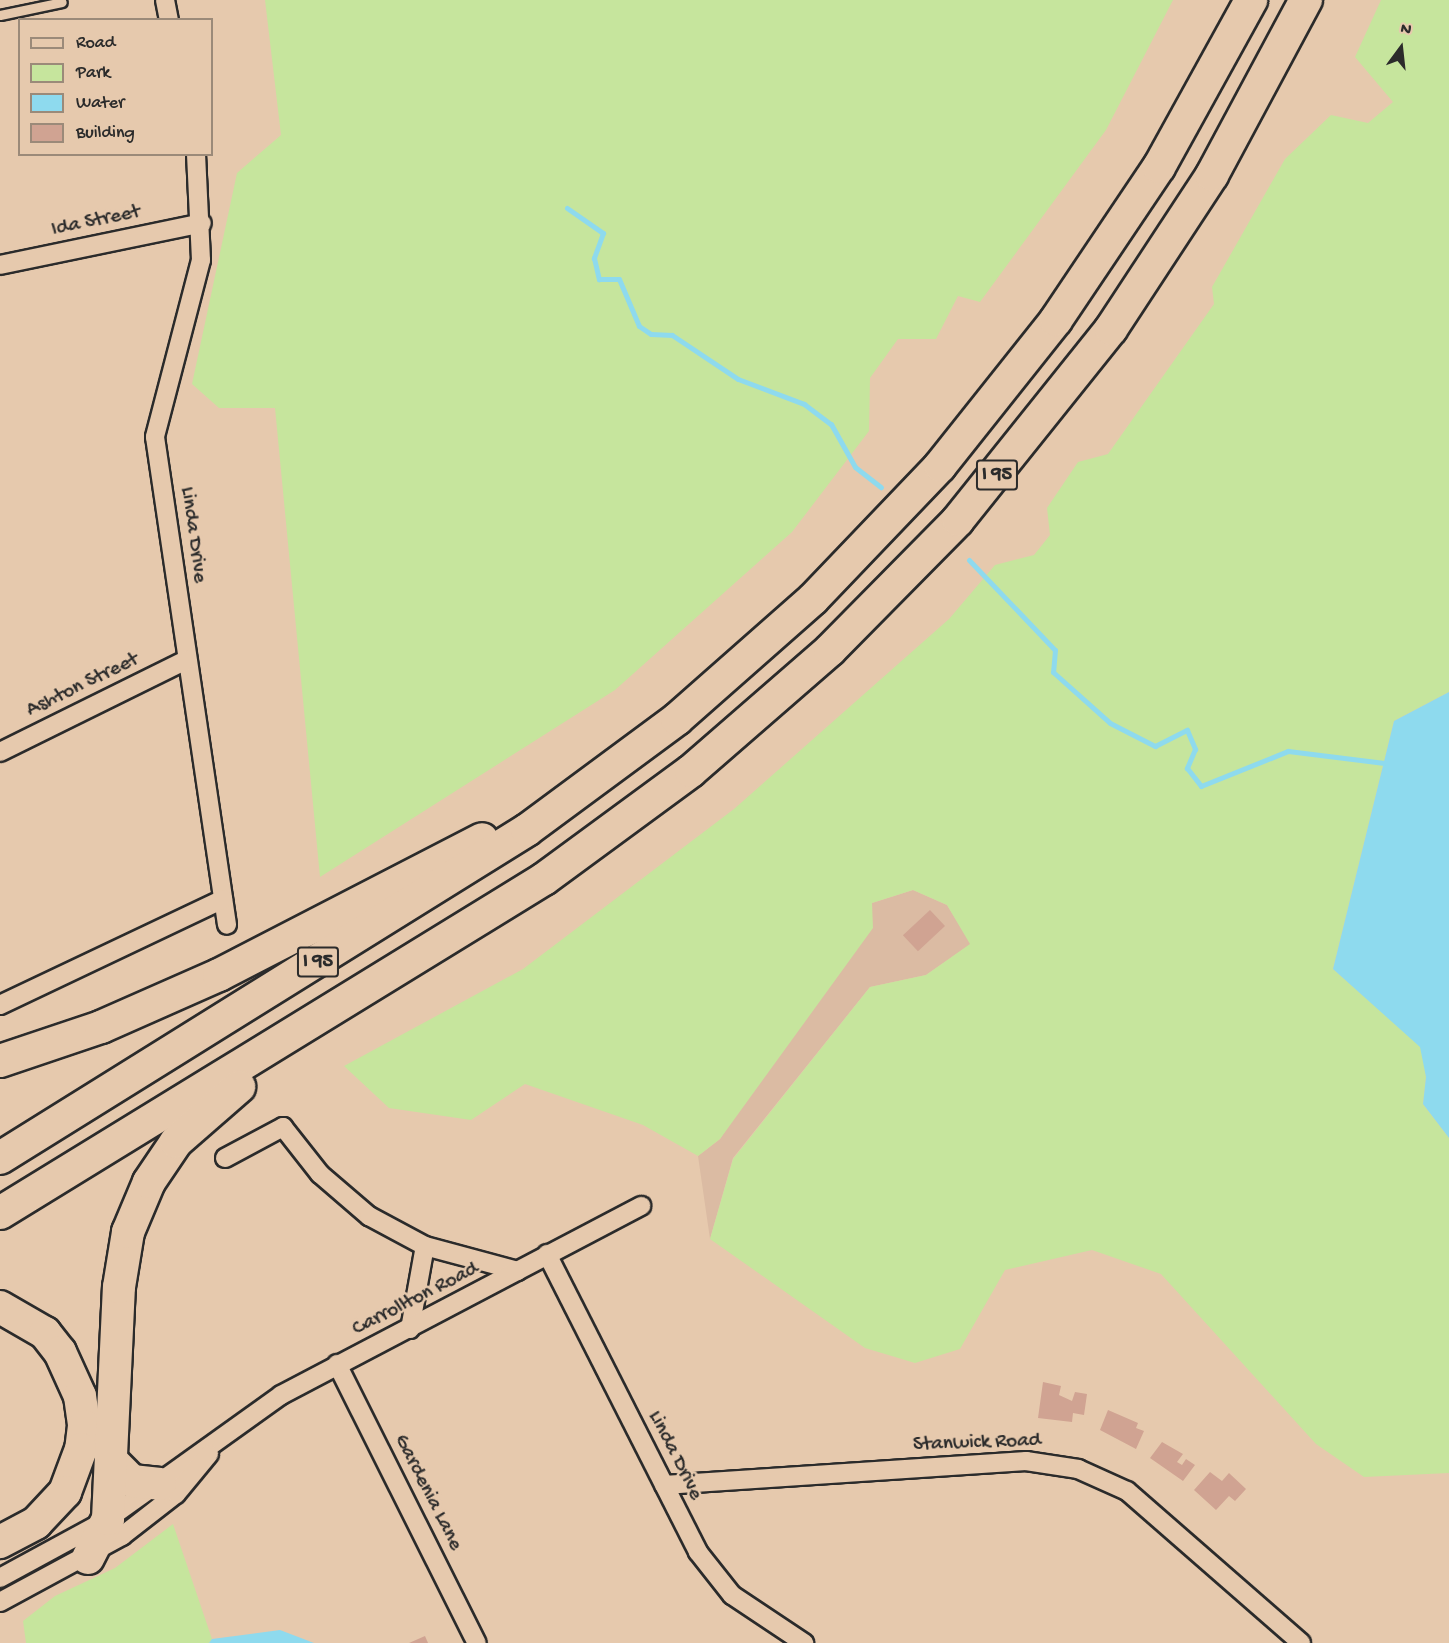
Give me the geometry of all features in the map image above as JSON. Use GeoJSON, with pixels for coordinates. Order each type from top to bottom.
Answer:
{"type":"FeatureCollection","features":[{"type":"Feature","properties":{"kind":"highway","name":"I 95"},"geometry":{"type":"LineString","coordinates":[[0,1158],[474,866],[630,757],[813,599],[979,419],[1126,219],[1251,0]]}},
{"type":"Feature","properties":{"kind":"highway","name":"I 95"},"geometry":{"type":"LineString","coordinates":[[0,1213],[544,879],[691,771],[830,650],[916,564],[1038,426],[1146,278],[1242,124],[1306,0]]}},
{"type":"Feature","properties":{"kind":"highway"},"geometry":{"type":"LineString","coordinates":[[0,1061],[101,1027],[219,975],[630,757]]}},
{"type":"Feature","properties":{"kind":"highway"},"geometry":{"type":"LineString","coordinates":[[88,1558],[108,1519],[122,1258],[149,1182],[176,1142],[212,1108],[368,988]]}},
{"type":"Feature","properties":{"kind":"highway"},"geometry":{"type":"LineString","coordinates":[[0,1307],[45,1333],[60,1352],[80,1396],[84,1426],[81,1449],[65,1492],[36,1523],[0,1542]]}},
{"type":"Feature","properties":{"kind":"highway"},"geometry":{"type":"LineString","coordinates":[[111,1460],[132,1481],[160,1484]]}},
{"type":"Feature","properties":{"kind":"street"},"geometry":{"type":"LineString","coordinates":[[165,0],[169,18]]}},
{"type":"Feature","properties":{"kind":"street","name":"Linda Drive"},"geometry":{"type":"LineString","coordinates":[[196,156],[202,223],[201,260],[155,437],[186,660],[227,925]]}},
{"type":"Feature","properties":{"kind":"street","name":"Ida Street"},"geometry":{"type":"LineString","coordinates":[[0,265],[202,223]]}},
{"type":"Feature","properties":{"kind":"street","name":"Ashton Street"},"geometry":{"type":"LineString","coordinates":[[0,752],[186,660]]}},
{"type":"Feature","properties":{"kind":"street"},"geometry":{"type":"LineString","coordinates":[[0,1005],[223,899]]}},
{"type":"Feature","properties":{"kind":"street"},"geometry":{"type":"LineString","coordinates":[[225,1158],[283,1127],[344,1197],[424,1246],[518,1271]]}},
{"type":"Feature","properties":{"kind":"street","name":"Carrollton Road"},"geometry":{"type":"LineString","coordinates":[[0,1578],[108,1519],[217,1443],[280,1395],[337,1364],[410,1329],[547,1254],[641,1206]]}},
{"type":"Feature","properties":{"kind":"street"},"geometry":{"type":"LineString","coordinates":[[410,1329],[424,1246]]}},
{"type":"Feature","properties":{"kind":"street","name":"Linda Drive"},"geometry":{"type":"LineString","coordinates":[[547,1254],[698,1552],[732,1595],[804,1643]]}},
{"type":"Feature","properties":{"kind":"street","name":"Gardenia Lane"},"geometry":{"type":"LineString","coordinates":[[337,1364],[477,1643]]}},
{"type":"Feature","properties":{"kind":"street","name":"Carrollton Road"},"geometry":{"type":"LineString","coordinates":[[0,1602],[88,1558],[176,1494],[217,1443]]}},
{"type":"Feature","properties":{"kind":"street","name":"Stanwick Road"},"geometry":{"type":"LineString","coordinates":[[664,1485],[1026,1461],[1078,1469],[1126,1491],[1301,1643]]}},
{"type":"Feature","properties":{"kind":"lane"},"geometry":{"type":"LineString","coordinates":[[14,0],[16,11]]}},
{"type":"Feature","properties":{"kind":"lane"},"geometry":{"type":"LineString","coordinates":[[0,15],[62,2]]}},
{"type":"Feature","properties":{"kind":"shaded area"},"geometry":{"type":"Polygon","coordinates":[[[913,890],[947,905],[971,944],[926,975],[870,987],[733,1158],[710,1239],[698,1156],[720,1139],[872,903],[913,890]]]}},
{"type":"Feature","properties":{"kind":"green space"},"geometry":{"type":"Polygon","coordinates":[[[265,0],[1173,0],[1106,130],[980,302],[958,296],[936,339],[898,339],[870,378],[869,431],[792,532],[615,690],[320,877],[275,408],[219,408],[192,384],[237,173],[281,135],[265,0]]]}},
{"type":"Feature","properties":{"kind":"green space"},"geometry":{"type":"Polygon","coordinates":[[[1381,0],[1449,0],[1449,692],[1394,721],[1333,969],[1421,1047],[1426,1077],[1423,1104],[1449,1138],[1449,1473],[1364,1477],[1316,1444],[1161,1274],[1092,1250],[1005,1270],[960,1349],[915,1363],[865,1348],[710,1239],[733,1159],[870,987],[926,975],[970,944],[947,905],[913,890],[872,903],[873,928],[720,1139],[698,1156],[643,1125],[525,1084],[471,1120],[389,1108],[344,1066],[523,969],[734,809],[949,619],[995,565],[1034,555],[1050,535],[1047,508],[1078,462],[1108,454],[1214,304],[1212,287],[1285,159],[1331,115],[1368,123],[1393,102],[1355,57],[1381,0]]]}},
{"type":"Feature","properties":{"kind":"green space"},"geometry":{"type":"Polygon","coordinates":[[[173,1524],[212,1639],[209,1643],[26,1643],[23,1621],[55,1596],[115,1568],[173,1524]]]}},
{"type":"Feature","properties":{"kind":"water"},"geometry":{"type":"Polygon","coordinates":[[[1449,692],[1449,1138],[1423,1104],[1426,1077],[1420,1047],[1333,969],[1394,721],[1449,692]]]}},
{"type":"Feature","properties":{"kind":"water"},"geometry":{"type":"Polygon","coordinates":[[[280,1630],[314,1643],[209,1643],[212,1639],[280,1630]]]}},
{"type":"Feature","properties":{"kind":"building"},"geometry":{"type":"Polygon","coordinates":[[[930,910],[945,926],[918,951],[903,935],[930,910]]]}},
{"type":"Feature","properties":{"kind":"building"},"geometry":{"type":"Polygon","coordinates":[[[1043,1382],[1061,1386],[1059,1395],[1072,1401],[1075,1392],[1087,1394],[1084,1415],[1073,1413],[1072,1422],[1038,1418],[1043,1382]]]}},
{"type":"Feature","properties":{"kind":"building"},"geometry":{"type":"Polygon","coordinates":[[[1108,1410],[1138,1423],[1136,1428],[1144,1431],[1136,1449],[1100,1430],[1108,1410]]]}},
{"type":"Feature","properties":{"kind":"building"},"geometry":{"type":"Polygon","coordinates":[[[1162,1442],[1183,1454],[1177,1462],[1182,1465],[1186,1459],[1195,1465],[1183,1481],[1150,1458],[1162,1442]]]}},
{"type":"Feature","properties":{"kind":"building"},"geometry":{"type":"Polygon","coordinates":[[[1210,1472],[1222,1481],[1229,1473],[1246,1489],[1235,1501],[1229,1496],[1216,1510],[1194,1490],[1210,1472]]]}},
{"type":"Feature","properties":{"kind":"building"},"geometry":{"type":"Polygon","coordinates":[[[425,1636],[428,1643],[409,1643],[425,1636]]]}},
{"type":"Feature","properties":{"kind":"waterway"},"geometry":{"type":"LineString","coordinates":[[567,208],[603,233],[594,258],[599,279],[619,279],[639,326],[651,334],[672,335],[738,379],[804,404],[831,424],[855,467],[881,487]]}},
{"type":"Feature","properties":{"kind":"waterway"},"geometry":{"type":"LineString","coordinates":[[969,560],[1055,650],[1053,672],[1110,723],[1155,746],[1187,730],[1195,749],[1187,768],[1201,786],[1288,751],[1384,763]]}}]}
